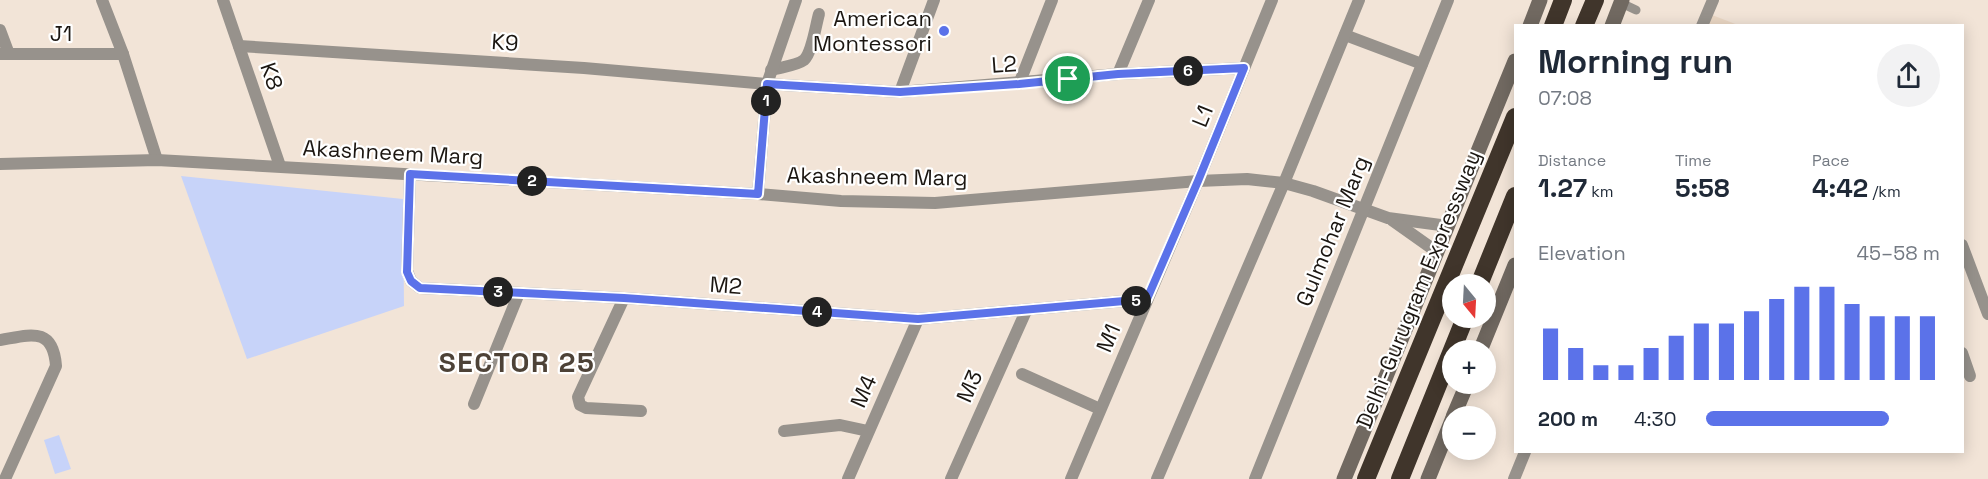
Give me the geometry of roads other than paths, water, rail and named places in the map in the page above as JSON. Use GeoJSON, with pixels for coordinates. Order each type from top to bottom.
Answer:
{"type":"FeatureCollection","features":[{"type":"Feature","properties":{"kind":"highway"},"geometry":{"type":"LineString","coordinates":[[1553,24],[1563,0]]}},
{"type":"Feature","properties":{"kind":"highway"},"geometry":{"type":"LineString","coordinates":[[1585,24],[1594,0]]}},
{"type":"Feature","properties":{"kind":"highway","name":"Delhi-Gurugram Expressway"},"geometry":{"type":"LineString","coordinates":[[1366,479],[1514,119]]}},
{"type":"Feature","properties":{"kind":"highway"},"geometry":{"type":"LineString","coordinates":[[1483,274],[1514,198]]}},
{"type":"Feature","properties":{"kind":"highway"},"geometry":{"type":"LineString","coordinates":[[1400,479],[1461,328]]}},
{"type":"Feature","properties":{"kind":"main road"},"geometry":{"type":"LineString","coordinates":[[1531,24],[1540,0]]}},
{"type":"Feature","properties":{"kind":"main road"},"geometry":{"type":"LineString","coordinates":[[1613,24],[1622,2]]}},
{"type":"Feature","properties":{"kind":"main road"},"geometry":{"type":"LineString","coordinates":[[1344,479],[1514,63]]}},
{"type":"Feature","properties":{"kind":"main road"},"geometry":{"type":"LineString","coordinates":[[1484,340],[1514,267]]}},
{"type":"Feature","properties":{"kind":"main road"},"geometry":{"type":"LineString","coordinates":[[1428,479],[1442,445]]}},
{"type":"Feature","properties":{"kind":"street"},"geometry":{"type":"LineString","coordinates":[[102,0],[123,54],[157,160]]}},
{"type":"Feature","properties":{"kind":"street","name":"K8"},"geometry":{"type":"LineString","coordinates":[[223,0],[280,166]]}},
{"type":"Feature","properties":{"kind":"street"},"geometry":{"type":"LineString","coordinates":[[758,194],[767,84],[796,0]]}},
{"type":"Feature","properties":{"kind":"street"},"geometry":{"type":"LineString","coordinates":[[900,92],[934,0]]}},
{"type":"Feature","properties":{"kind":"street"},"geometry":{"type":"LineString","coordinates":[[1019,84],[1052,0]]}},
{"type":"Feature","properties":{"kind":"street"},"geometry":{"type":"LineString","coordinates":[[1118,74],[1149,0]]}},
{"type":"Feature","properties":{"kind":"street","name":"L1"},"geometry":{"type":"LineString","coordinates":[[1198,181],[1272,0]]}},
{"type":"Feature","properties":{"kind":"street"},"geometry":{"type":"LineString","coordinates":[[1156,479],[1284,183],[1359,0]]}},
{"type":"Feature","properties":{"kind":"street","name":"Gulmohar Marg"},"geometry":{"type":"LineString","coordinates":[[1255,479],[1448,0]]}},
{"type":"Feature","properties":{"kind":"street"},"geometry":{"type":"LineString","coordinates":[[1703,24],[1713,0]]}},
{"type":"Feature","properties":{"kind":"street"},"geometry":{"type":"LineString","coordinates":[[1622,2],[1636,10]]}},
{"type":"Feature","properties":{"kind":"street"},"geometry":{"type":"LineString","coordinates":[[771,70],[804,60],[819,14]]}},
{"type":"Feature","properties":{"kind":"street"},"geometry":{"type":"LineString","coordinates":[[0,30],[4,54]]}},
{"type":"Feature","properties":{"kind":"street"},"geometry":{"type":"LineString","coordinates":[[1345,35],[1422,64]]}},
{"type":"Feature","properties":{"kind":"street","name":"K9"},"geometry":{"type":"LineString","coordinates":[[239,46],[584,68],[767,84]]}},
{"type":"Feature","properties":{"kind":"street","name":"J1"},"geometry":{"type":"LineString","coordinates":[[4,54],[123,54]]}},
{"type":"Feature","properties":{"kind":"street","name":"L2"},"geometry":{"type":"LineString","coordinates":[[767,84],[900,92],[1019,84],[1118,74],[1244,68]]}},
{"type":"Feature","properties":{"kind":"street","name":"Akashneem Marg"},"geometry":{"type":"LineString","coordinates":[[0,164],[157,160],[758,194],[841,201],[935,203],[1247,179],[1284,183],[1313,191],[1388,218],[1448,226]]}},
{"type":"Feature","properties":{"kind":"street","name":"M2"},"geometry":{"type":"LineString","coordinates":[[410,174],[407,272],[411,281],[420,288],[624,298],[918,319],[1147,299]]}},
{"type":"Feature","properties":{"kind":"street","name":"M1"},"geometry":{"type":"LineString","coordinates":[[1071,479],[1198,181]]}},
{"type":"Feature","properties":{"kind":"street","name":"Akashneem Marg"},"geometry":{"type":"LineString","coordinates":[[1388,218],[1437,252]]}},
{"type":"Feature","properties":{"kind":"street"},"geometry":{"type":"LineString","coordinates":[[1964,249],[1988,314]]}},
{"type":"Feature","properties":{"kind":"street"},"geometry":{"type":"LineString","coordinates":[[474,404],[519,293]]}},
{"type":"Feature","properties":{"kind":"street"},"geometry":{"type":"LineString","coordinates":[[624,298],[578,397],[580,405],[586,408],[641,411]]}},
{"type":"Feature","properties":{"kind":"street","name":"M3"},"geometry":{"type":"LineString","coordinates":[[951,479],[1026,311]]}},
{"type":"Feature","properties":{"kind":"street","name":"M4"},"geometry":{"type":"LineString","coordinates":[[848,479],[918,319]]}},
{"type":"Feature","properties":{"kind":"street"},"geometry":{"type":"LineString","coordinates":[[0,340],[32,335],[47,340],[55,351],[56,366],[5,479]]}},
{"type":"Feature","properties":{"kind":"street"},"geometry":{"type":"LineString","coordinates":[[1964,358],[1970,375]]}},
{"type":"Feature","properties":{"kind":"street"},"geometry":{"type":"LineString","coordinates":[[1022,374],[1100,409]]}},
{"type":"Feature","properties":{"kind":"street"},"geometry":{"type":"LineString","coordinates":[[784,431],[840,425],[868,432]]}},
{"type":"Feature","properties":{"kind":"street"},"geometry":{"type":"LineString","coordinates":[[1514,479],[1525,453]]}},
{"type":"Feature","properties":{"kind":"place","name":"American Montessori"},"geometry":{"type":"Point","coordinates":[944,31]}},
{"type":"Feature","properties":{"kind":"district","name":"SECTOR 25"},"geometry":{"type":"Point","coordinates":[517,362]}}]}
